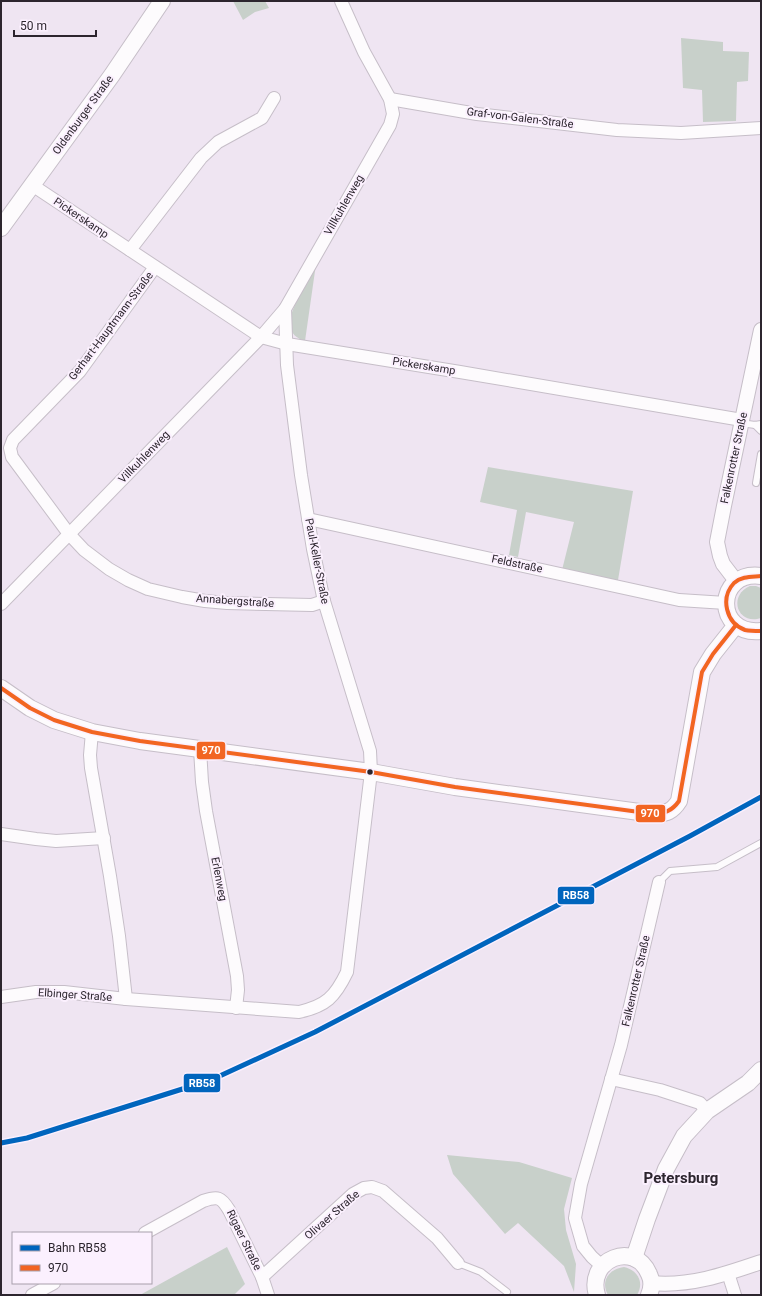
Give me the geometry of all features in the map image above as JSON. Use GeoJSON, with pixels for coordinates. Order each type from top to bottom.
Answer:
{"type":"FeatureCollection","features":[{"type":"Feature","properties":{"kind":"main road","name":"Oldenburger Straße"},"geometry":{"type":"LineString","coordinates":[[1,228],[112,75],[162,1]]}},
{"type":"Feature","properties":{"kind":"main road"},"geometry":{"type":"LineString","coordinates":[[761,576],[752,575],[736,581],[730,587],[726,603],[730,619],[736,625],[752,632],[761,631]]}},
{"type":"Feature","properties":{"kind":"main road"},"geometry":{"type":"LineString","coordinates":[[1,688],[30,708],[54,720],[92,732],[140,741],[370,772],[442,786],[548,801],[654,814],[666,813],[674,808],[679,801],[702,672],[713,654],[736,625]]}},
{"type":"Feature","properties":{"kind":"main road"},"geometry":{"type":"LineString","coordinates":[[634,1258],[646,1219],[666,1169],[684,1136],[707,1110],[748,1083],[761,1070]]}},
{"type":"Feature","properties":{"kind":"main road"},"geometry":{"type":"LineString","coordinates":[[597,1295],[595,1288],[596,1275],[602,1266],[610,1259],[626,1256],[641,1262],[646,1268],[650,1275],[650,1289]]}},
{"type":"Feature","properties":{"kind":"street"},"geometry":{"type":"LineString","coordinates":[[341,1],[364,52],[390,99]]}},
{"type":"Feature","properties":{"kind":"street"},"geometry":{"type":"LineString","coordinates":[[130,250],[201,158],[218,142],[262,118],[274,98]]}},
{"type":"Feature","properties":{"kind":"street","name":"Graf-von-Galen-Straße"},"geometry":{"type":"LineString","coordinates":[[390,99],[477,114],[617,130],[681,133],[761,128]]}},
{"type":"Feature","properties":{"kind":"street","name":"Villkuhlenweg"},"geometry":{"type":"LineString","coordinates":[[1,604],[261,337],[285,309],[390,125],[393,114],[390,99]]}},
{"type":"Feature","properties":{"kind":"street","name":"Pickerskamp"},"geometry":{"type":"LineString","coordinates":[[32,185],[261,337],[287,344],[452,370],[741,421]]}},
{"type":"Feature","properties":{"kind":"street","name":"Gerhart-Hauptmann-Straße"},"geometry":{"type":"LineString","coordinates":[[69,534],[12,457],[10,448],[13,440],[80,371],[155,267]]}},
{"type":"Feature","properties":{"kind":"street"},"geometry":{"type":"LineString","coordinates":[[285,309],[287,344]]}},
{"type":"Feature","properties":{"kind":"street","name":"Falkenrotter Straße"},"geometry":{"type":"LineString","coordinates":[[736,581],[723,564],[717,542],[741,421],[760,336]]}},
{"type":"Feature","properties":{"kind":"street","name":"Paul-Keller-Straße"},"geometry":{"type":"LineString","coordinates":[[236,1008],[299,1012],[311,1010],[325,1003],[339,988],[347,972],[370,772],[370,751],[324,601],[313,549],[288,372],[287,344]]}},
{"type":"Feature","properties":{"kind":"street","name":"Feldstraße"},"geometry":{"type":"LineString","coordinates":[[308,519],[679,600],[726,603]]}},
{"type":"Feature","properties":{"kind":"street","name":"Annabergstraße"},"geometry":{"type":"LineString","coordinates":[[69,534],[84,550],[109,569],[148,589],[182,597],[227,603],[312,605],[324,601]]}},
{"type":"Feature","properties":{"kind":"street"},"geometry":{"type":"LineString","coordinates":[[92,732],[90,755],[91,768],[104,838],[119,936],[126,999]]}},
{"type":"Feature","properties":{"kind":"street","name":"Erlenweg"},"geometry":{"type":"LineString","coordinates":[[200,749],[206,811],[237,976],[238,990],[236,1008]]}},
{"type":"Feature","properties":{"kind":"street"},"geometry":{"type":"LineString","coordinates":[[1,834],[36,840],[56,841],[104,838]]}},
{"type":"Feature","properties":{"kind":"street","name":"Falkenrotter Straße"},"geometry":{"type":"LineString","coordinates":[[602,1266],[583,1246],[575,1218],[582,1184],[620,1045],[659,882]]}},
{"type":"Feature","properties":{"kind":"street","name":"Elbinger Straße"},"geometry":{"type":"LineString","coordinates":[[1,997],[36,992],[64,992],[126,999],[236,1008]]}},
{"type":"Feature","properties":{"kind":"street"},"geometry":{"type":"LineString","coordinates":[[611,1079],[660,1090],[700,1104],[707,1110]]}},
{"type":"Feature","properties":{"kind":"street","name":"Olivaer Straße"},"geometry":{"type":"LineString","coordinates":[[262,1277],[353,1194],[364,1188],[372,1187],[383,1191],[437,1238],[458,1263]]}},
{"type":"Feature","properties":{"kind":"street","name":"Rigaer Straße"},"geometry":{"type":"LineString","coordinates":[[147,1232],[203,1201],[212,1198],[219,1198],[230,1210],[262,1277],[268,1295]]}},
{"type":"Feature","properties":{"kind":"street"},"geometry":{"type":"LineString","coordinates":[[650,1289],[728,1273],[761,1262]]}},
{"type":"Feature","properties":{"kind":"street"},"geometry":{"type":"LineString","coordinates":[[728,1273],[734,1295]]}},
{"type":"Feature","properties":{"kind":"street"},"geometry":{"type":"LineString","coordinates":[[32,1295],[52,1284]]}},
{"type":"Feature","properties":{"kind":"lane"},"geometry":{"type":"LineString","coordinates":[[741,421],[758,425],[761,431]]}},
{"type":"Feature","properties":{"kind":"lane"},"geometry":{"type":"LineString","coordinates":[[756,483],[761,454]]}},
{"type":"Feature","properties":{"kind":"lane"},"geometry":{"type":"LineString","coordinates":[[659,882],[670,871],[717,867],[761,843]]}},
{"type":"Feature","properties":{"kind":"lane"},"geometry":{"type":"LineString","coordinates":[[458,1263],[481,1272],[507,1292]]}},
{"type":"Feature","properties":{"kind":"shaded area"},"geometry":{"type":"Polygon","coordinates":[[[233,1],[265,1],[269,8],[255,12],[243,20],[233,1]]]}},
{"type":"Feature","properties":{"kind":"shaded area"},"geometry":{"type":"Polygon","coordinates":[[[681,38],[723,42],[723,51],[749,52],[748,81],[737,82],[736,121],[703,122],[702,90],[683,88],[681,38]]]}},
{"type":"Feature","properties":{"kind":"shaded area"},"geometry":{"type":"Polygon","coordinates":[[[316,264],[305,341],[299,339],[293,333],[290,324],[296,303],[316,264]]]}},
{"type":"Feature","properties":{"kind":"shaded area"},"geometry":{"type":"Polygon","coordinates":[[[488,467],[633,491],[617,586],[561,574],[574,522],[526,512],[518,557],[509,555],[517,510],[480,502],[488,467]]]}},
{"type":"Feature","properties":{"kind":"shaded area"},"geometry":{"type":"Polygon","coordinates":[[[750,586],[761,588],[761,618],[746,618],[738,609],[737,603],[739,596],[750,586]]]}},
{"type":"Feature","properties":{"kind":"shaded area"},"geometry":{"type":"Polygon","coordinates":[[[447,1155],[519,1162],[572,1178],[564,1209],[566,1230],[576,1264],[574,1292],[564,1266],[518,1223],[505,1234],[453,1174],[447,1155]]]}},
{"type":"Feature","properties":{"kind":"shaded area"},"geometry":{"type":"Polygon","coordinates":[[[227,1247],[245,1284],[234,1295],[140,1295],[227,1247]]]}},
{"type":"Feature","properties":{"kind":"shaded area"},"geometry":{"type":"Polygon","coordinates":[[[624,1267],[633,1271],[640,1281],[637,1295],[608,1295],[605,1285],[607,1276],[614,1270],[624,1267]]]}},
{"type":"Feature","properties":{"kind":"rail line","name":"RB58"},"geometry":{"type":"LineString","coordinates":[[1,1143],[27,1138],[211,1080],[315,1032],[690,836],[761,797]]}},
{"type":"Feature","properties":{"kind":"transit line","name":"970"},"geometry":{"type":"LineString","coordinates":[[761,576],[744,578],[734,583],[727,596],[726,603],[729,616],[738,627],[745,630],[761,631]]}},
{"type":"Feature","properties":{"kind":"transit line","name":"970"},"geometry":{"type":"LineString","coordinates":[[1,688],[30,708],[54,720],[92,732],[140,741],[371,772],[455,787],[654,814],[668,811],[679,801],[702,672],[713,654],[736,625]]}},
{"type":"Feature","properties":{"kind":"district","name":"Petersburg"},"geometry":{"type":"Point","coordinates":[681,1178]}}]}
